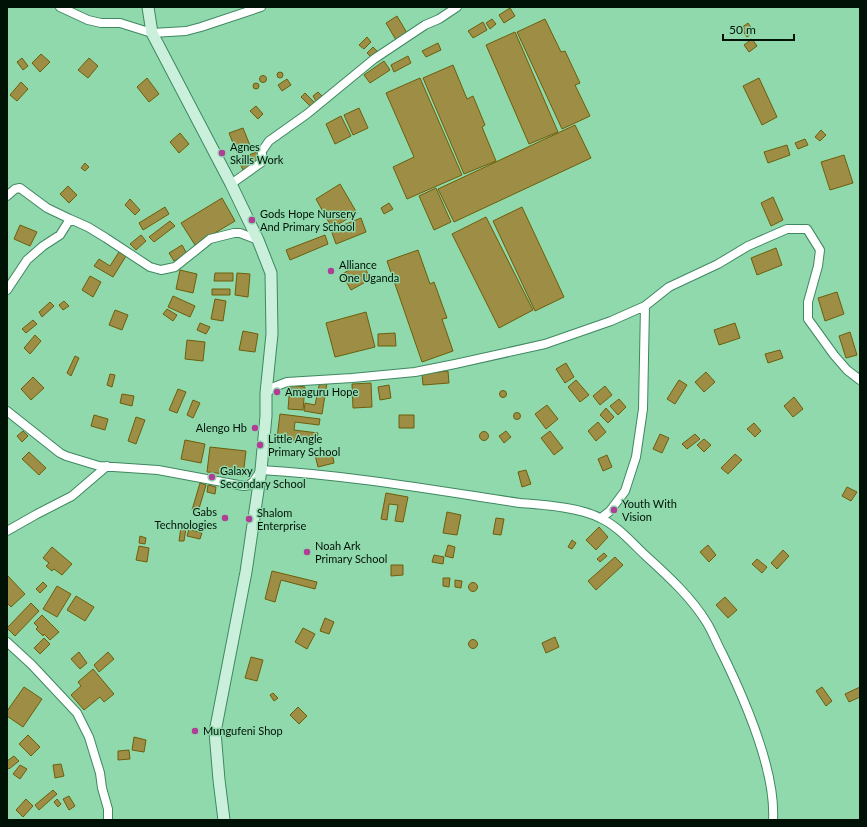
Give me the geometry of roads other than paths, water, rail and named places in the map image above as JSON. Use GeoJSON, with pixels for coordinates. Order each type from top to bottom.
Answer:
{"type":"FeatureCollection","features":[{"type":"Feature","properties":{"kind":"street"},"geometry":{"type":"LineString","coordinates":[[60,7],[88,20],[101,23],[120,23],[152,33],[186,31],[261,7]]}},
{"type":"Feature","properties":{"kind":"street"},"geometry":{"type":"LineString","coordinates":[[148,7],[152,33],[231,184],[258,240],[271,273],[272,334],[266,393],[266,416],[261,470],[246,572],[216,732],[219,780],[224,820]]}},
{"type":"Feature","properties":{"kind":"street"},"geometry":{"type":"LineString","coordinates":[[231,184],[262,162],[262,151],[269,141],[307,114],[374,59],[425,25],[439,19],[457,7]]}},
{"type":"Feature","properties":{"kind":"street"},"geometry":{"type":"LineString","coordinates":[[7,196],[15,189],[20,188],[47,208],[88,227],[150,267],[161,270],[175,267],[210,239],[240,233],[258,240]]}},
{"type":"Feature","properties":{"kind":"street"},"geometry":{"type":"LineString","coordinates":[[7,290],[27,260],[43,246],[60,235],[70,219]]}},
{"type":"Feature","properties":{"kind":"street"},"geometry":{"type":"LineString","coordinates":[[266,393],[287,382],[415,372],[545,344],[612,321],[645,306],[669,287],[718,264],[748,246],[787,229],[807,229],[820,250],[818,266],[808,302],[808,319],[825,344],[847,370],[860,380]]}},
{"type":"Feature","properties":{"kind":"street"},"geometry":{"type":"LineString","coordinates":[[601,518],[613,507],[625,491],[636,457],[643,409],[645,306]]}},
{"type":"Feature","properties":{"kind":"street"},"geometry":{"type":"LineString","coordinates":[[7,411],[60,453],[99,466],[158,470],[244,486],[248,486],[252,483],[261,470]]}},
{"type":"Feature","properties":{"kind":"street"},"geometry":{"type":"LineString","coordinates":[[7,531],[72,496],[107,466]]}},
{"type":"Feature","properties":{"kind":"street"},"geometry":{"type":"LineString","coordinates":[[261,470],[375,481],[483,498],[543,505],[587,513],[601,518],[624,535],[667,576],[696,608],[708,624],[740,691],[761,746],[772,792],[774,820]]}},
{"type":"Feature","properties":{"kind":"street"},"geometry":{"type":"LineString","coordinates":[[7,642],[32,665],[78,713],[86,729],[100,773],[102,788],[108,808],[108,820]]}},
{"type":"Feature","properties":{"kind":"place","name":"Agnes Skills Work"},"geometry":{"type":"Point","coordinates":[222,153]}},
{"type":"Feature","properties":{"kind":"place","name":"Gods Hope Nursery And Primary School"},"geometry":{"type":"Point","coordinates":[252,220]}},
{"type":"Feature","properties":{"kind":"place","name":"Alliance One Uganda"},"geometry":{"type":"Point","coordinates":[331,271]}},
{"type":"Feature","properties":{"kind":"place","name":"Amaguru Hope"},"geometry":{"type":"Point","coordinates":[277,392]}},
{"type":"Feature","properties":{"kind":"place","name":"Alengo Hb"},"geometry":{"type":"Point","coordinates":[255,428]}},
{"type":"Feature","properties":{"kind":"place","name":"Little Angle Primary School"},"geometry":{"type":"Point","coordinates":[260,445]}},
{"type":"Feature","properties":{"kind":"place","name":"Galaxy Secondary School"},"geometry":{"type":"Point","coordinates":[212,477]}},
{"type":"Feature","properties":{"kind":"place","name":"Youth With Vision"},"geometry":{"type":"Point","coordinates":[614,510]}},
{"type":"Feature","properties":{"kind":"place","name":"Gabs Technologies"},"geometry":{"type":"Point","coordinates":[225,518]}},
{"type":"Feature","properties":{"kind":"place","name":"Shalom Enterprise"},"geometry":{"type":"Point","coordinates":[249,519]}},
{"type":"Feature","properties":{"kind":"place","name":"Noah Ark Primary School"},"geometry":{"type":"Point","coordinates":[307,552]}},
{"type":"Feature","properties":{"kind":"place","name":"Mungufeni Shop"},"geometry":{"type":"Point","coordinates":[195,731]}}]}
